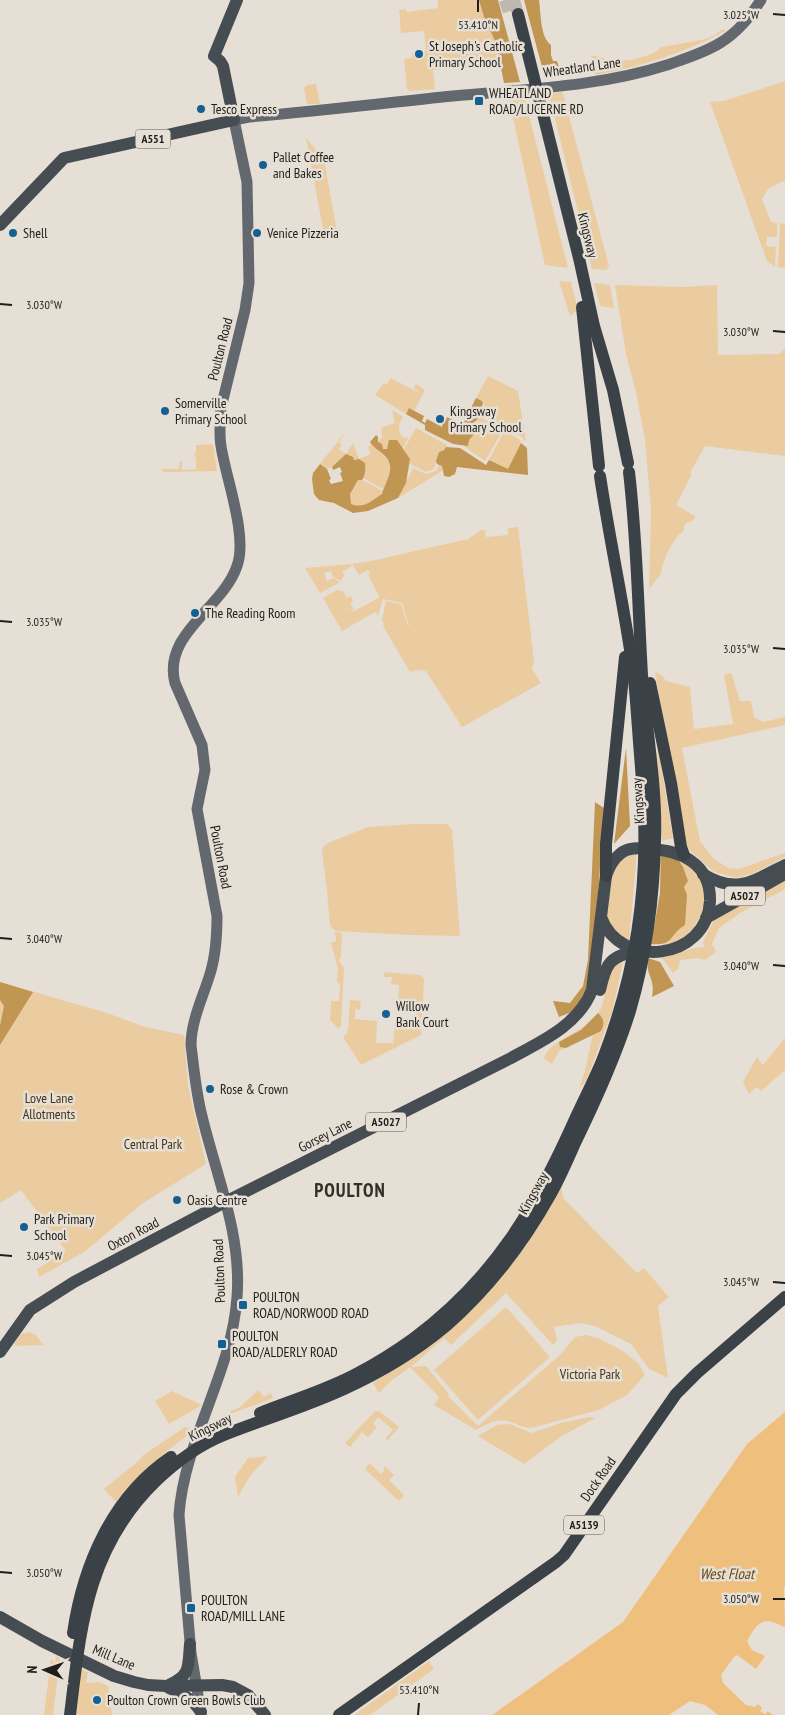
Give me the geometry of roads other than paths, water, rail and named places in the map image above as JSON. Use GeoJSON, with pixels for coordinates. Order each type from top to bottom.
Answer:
{"type":"FeatureCollection","features":[{"type":"Feature","properties":{"kind":"highway","name":"Kingsway"},"geometry":{"type":"LineString","coordinates":[[61,1715],[75,1616],[82,1584],[94,1552],[120,1509],[147,1476],[165,1461],[210,1433],[350,1377],[414,1338],[448,1310],[480,1279],[524,1221],[544,1186],[603,1057],[619,1010],[638,927],[644,853],[644,818],[636,701],[631,658],[600,471],[583,311],[514,15],[579,258],[594,326],[613,390],[629,468],[635,526],[643,680],[654,802],[655,839],[647,933],[630,1012],[609,1068],[551,1194],[529,1232],[474,1299],[444,1327],[391,1364],[357,1383],[208,1442],[177,1462],[143,1493],[116,1530],[96,1571],[88,1595],[70,1715]]}},
{"type":"Feature","properties":{"kind":"highway"},"geometry":{"type":"LineString","coordinates":[[640,626],[684,855]]}},
{"type":"Feature","properties":{"kind":"highway"},"geometry":{"type":"LineString","coordinates":[[606,876],[606,844],[623,690],[626,628]]}},
{"type":"Feature","properties":{"kind":"highway","name":"Dock Road"},"geometry":{"type":"LineString","coordinates":[[342,1714],[564,1555],[676,1394],[697,1373],[785,1297]]}},
{"type":"Feature","properties":{"kind":"main road","name":"Poulton Road"},"geometry":{"type":"LineString","coordinates":[[201,1713],[195,1685],[190,1644],[179,1515],[180,1499],[234,1321],[238,1296],[235,1248],[225,1202],[201,1115],[191,1035],[211,972],[217,931],[217,916],[197,809],[204,775],[205,758],[202,745],[174,683],[172,674],[173,664],[183,638],[219,598],[238,566],[240,553],[237,520],[220,445],[220,424],[223,400],[246,310],[249,283],[248,194],[223,66],[214,56],[237,0]]}},
{"type":"Feature","properties":{"kind":"main road","name":"Wheatland Lane"},"geometry":{"type":"LineString","coordinates":[[234,120],[384,103],[587,84],[637,74],[719,44],[736,33],[761,0]]}},
{"type":"Feature","properties":{"kind":"main road","name":"A551"},"geometry":{"type":"LineString","coordinates":[[0,226],[64,158],[234,120]]}},
{"type":"Feature","properties":{"kind":"main road"},"geometry":{"type":"LineString","coordinates":[[634,849],[668,850],[684,855],[692,860],[704,874],[710,893],[709,910],[698,933],[684,945],[666,951],[654,952],[624,949],[610,934],[601,916],[606,876],[610,866],[620,854],[634,849]]}},
{"type":"Feature","properties":{"kind":"main road","name":"A5027"},"geometry":{"type":"LineString","coordinates":[[704,874],[714,881],[729,886],[742,885],[785,865]]}},
{"type":"Feature","properties":{"kind":"main road","name":"A5027"},"geometry":{"type":"LineString","coordinates":[[706,918],[785,874]]}},
{"type":"Feature","properties":{"kind":"main road","name":"Gorsey Lane"},"geometry":{"type":"LineString","coordinates":[[225,1202],[509,1060],[574,1019],[589,998],[594,983],[601,916]]}},
{"type":"Feature","properties":{"kind":"main road","name":"Gorsey Lane"},"geometry":{"type":"LineString","coordinates":[[545,1039],[564,1034],[579,1026],[590,1014],[597,1002],[603,977],[608,966],[624,949]]}},
{"type":"Feature","properties":{"kind":"main road","name":"Oxton Road"},"geometry":{"type":"LineString","coordinates":[[0,1352],[30,1310],[74,1282],[225,1202]]}},
{"type":"Feature","properties":{"kind":"main road","name":"Mill Lane"},"geometry":{"type":"LineString","coordinates":[[0,1617],[55,1648],[114,1676],[134,1682],[166,1686],[195,1685]]}},
{"type":"Feature","properties":{"kind":"main road"},"geometry":{"type":"LineString","coordinates":[[166,1686],[181,1680],[186,1672],[190,1644]]}},
{"type":"Feature","properties":{"kind":"main road"},"geometry":{"type":"LineString","coordinates":[[195,1685],[203,1678],[232,1680],[253,1690],[274,1715]]}},
{"type":"Feature","properties":{"kind":"main road"},"geometry":{"type":"LineString","coordinates":[[195,1685],[222,1685],[242,1691],[260,1707],[265,1715]]}},
{"type":"Feature","properties":{"kind":"main road"},"geometry":{"type":"LineString","coordinates":[[166,1686],[188,1697],[197,1705],[201,1713]]}},
{"type":"Feature","properties":{"kind":"water","name":"West Float"},"geometry":{"type":"Polygon","coordinates":[[[785,1412],[785,1625],[784,1627],[777,1623],[765,1621],[757,1625],[747,1641],[752,1650],[765,1656],[756,1669],[737,1655],[721,1675],[723,1683],[746,1705],[755,1707],[758,1704],[762,1708],[760,1711],[765,1714],[768,1711],[773,1715],[718,1715],[705,1705],[690,1701],[669,1715],[492,1715],[623,1622],[747,1444],[785,1412]]]}},
{"type":"Feature","properties":{"kind":"tunnel"},"geometry":{"type":"LineString","coordinates":[[505,0],[510,16]]}},
{"type":"Feature","properties":{"kind":"tunnel"},"geometry":{"type":"LineString","coordinates":[[514,0],[518,14]]}},
{"type":"Feature","properties":{"kind":"place","name":"St Joseph's Catholic Primary School"},"geometry":{"type":"Point","coordinates":[419,54]}},
{"type":"Feature","properties":{"kind":"place","name":"WHEATLAND ROAD/LUCERNE RD"},"geometry":{"type":"Point","coordinates":[479,101]}},
{"type":"Feature","properties":{"kind":"place","name":"Tesco Express"},"geometry":{"type":"Point","coordinates":[201,109]}},
{"type":"Feature","properties":{"kind":"place","name":"Pallet Coffee and Bakes"},"geometry":{"type":"Point","coordinates":[263,165]}},
{"type":"Feature","properties":{"kind":"place","name":"Shell"},"geometry":{"type":"Point","coordinates":[13,233]}},
{"type":"Feature","properties":{"kind":"place","name":"Venice Pizzeria"},"geometry":{"type":"Point","coordinates":[257,233]}},
{"type":"Feature","properties":{"kind":"place","name":"Somerville Primary School"},"geometry":{"type":"Point","coordinates":[165,411]}},
{"type":"Feature","properties":{"kind":"place","name":"Kingsway Primary School"},"geometry":{"type":"Point","coordinates":[440,419]}},
{"type":"Feature","properties":{"kind":"place","name":"The Reading Room"},"geometry":{"type":"Point","coordinates":[195,613]}},
{"type":"Feature","properties":{"kind":"place","name":"Willow Bank Court"},"geometry":{"type":"Point","coordinates":[386,1014]}},
{"type":"Feature","properties":{"kind":"place","name":"Rose & Crown"},"geometry":{"type":"Point","coordinates":[210,1089]}},
{"type":"Feature","properties":{"kind":"place","name":"Oasis Centre"},"geometry":{"type":"Point","coordinates":[177,1200]}},
{"type":"Feature","properties":{"kind":"place","name":"Park Primary School"},"geometry":{"type":"Point","coordinates":[24,1227]}},
{"type":"Feature","properties":{"kind":"place","name":"POULTON ROAD/NORWOOD ROAD"},"geometry":{"type":"Point","coordinates":[243,1305]}},
{"type":"Feature","properties":{"kind":"place","name":"POULTON ROAD/ALDERLY ROAD"},"geometry":{"type":"Point","coordinates":[222,1344]}},
{"type":"Feature","properties":{"kind":"place","name":"POULTON ROAD/MILL LANE"},"geometry":{"type":"Point","coordinates":[191,1608]}},
{"type":"Feature","properties":{"kind":"place","name":"Poulton Crown Green Bowls Club"},"geometry":{"type":"Point","coordinates":[97,1700]}},
{"type":"Feature","properties":{"kind":"district","name":"POULTON"},"geometry":{"type":"Point","coordinates":[350,1190]}},
{"type":"Feature","properties":{"kind":"park label","name":"Love Lane Allotments"},"geometry":{"type":"Point","coordinates":[49,1106]}},
{"type":"Feature","properties":{"kind":"park label","name":"Central Park"},"geometry":{"type":"Point","coordinates":[153,1144]}},
{"type":"Feature","properties":{"kind":"park label","name":"Victoria Park"},"geometry":{"type":"Point","coordinates":[590,1374]}}]}
